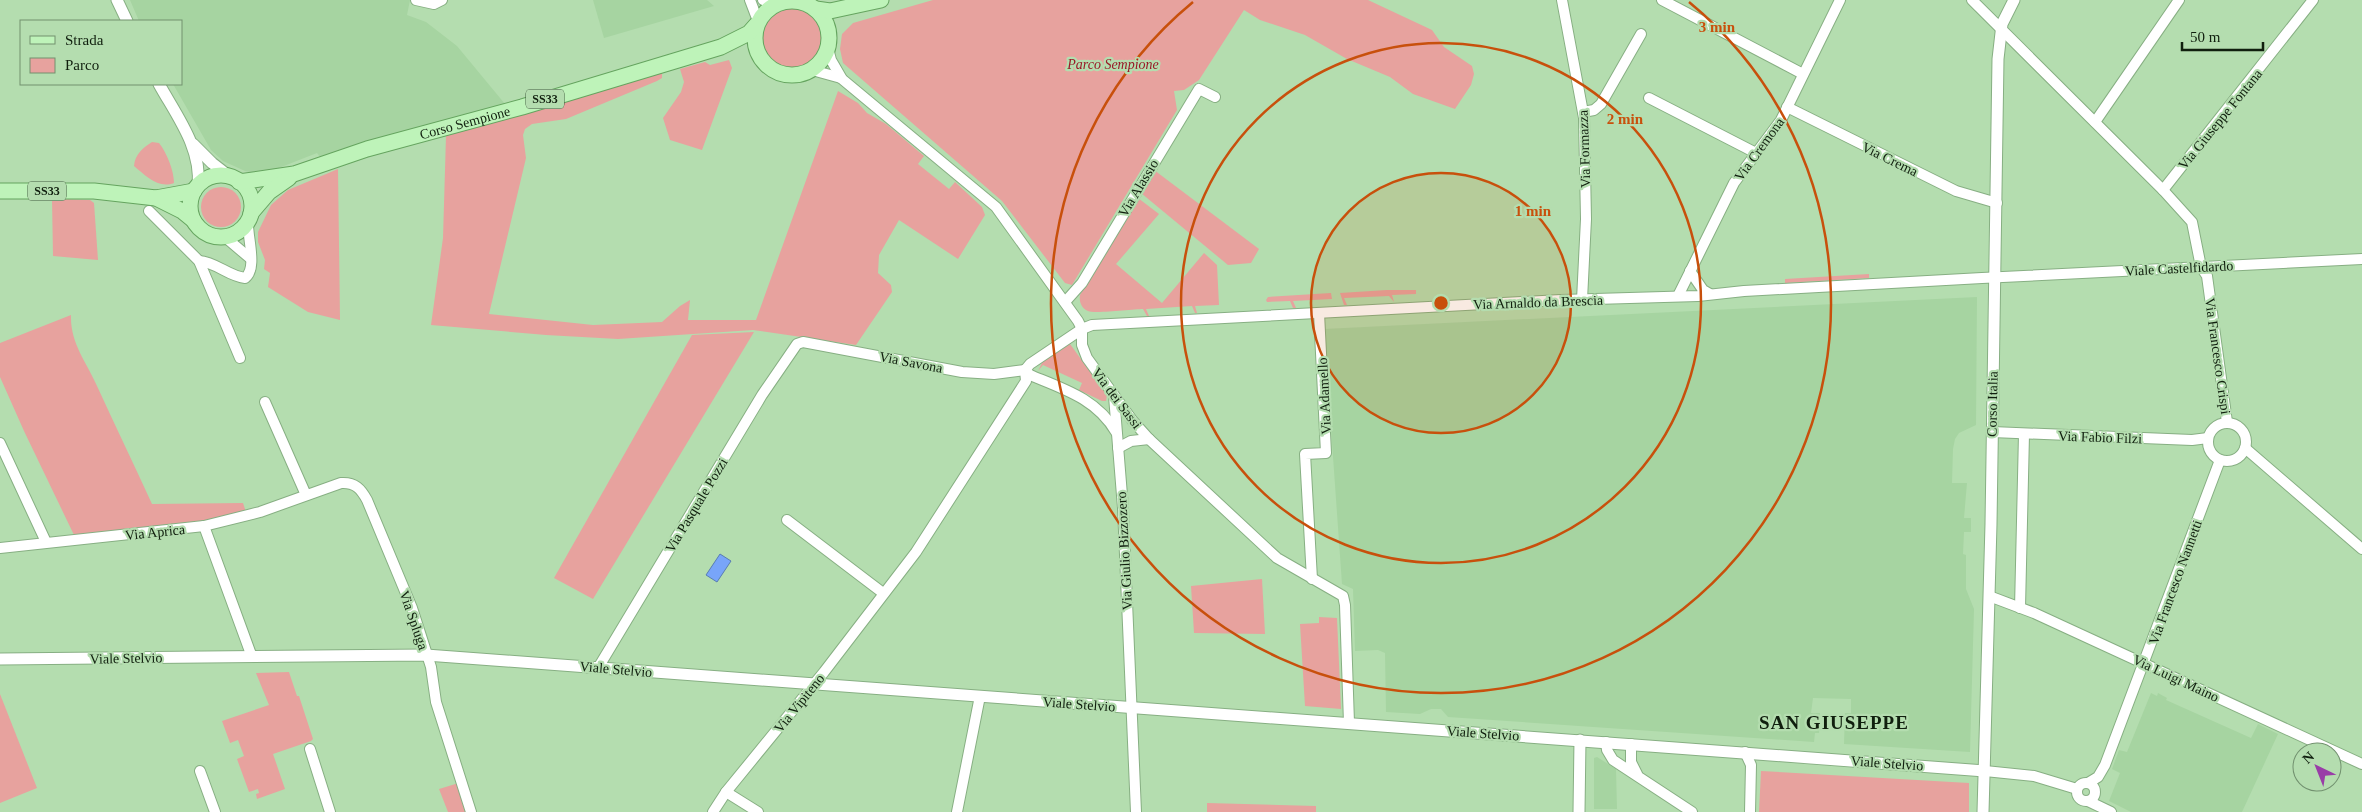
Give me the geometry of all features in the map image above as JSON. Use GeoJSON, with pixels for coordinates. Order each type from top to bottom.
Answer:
{"type":"FeatureCollection","features":[{"type":"Feature","properties":{"kind":"main road","name":"SS33"},"geometry":{"type":"LineString","coordinates":[[721,47],[749,33],[765,11],[769,2],[790,0],[804,2],[816,9],[830,11],[852,8],[881,0]]}},
{"type":"Feature","properties":{"kind":"main road"},"geometry":{"type":"LineString","coordinates":[[812,70],[822,60],[829,41],[852,8]]}},
{"type":"Feature","properties":{"kind":"main road"},"geometry":{"type":"LineString","coordinates":[[816,9],[825,20],[829,41]]}},
{"type":"Feature","properties":{"kind":"main road"},"geometry":{"type":"LineString","coordinates":[[757,23],[754,40],[758,55]]}},
{"type":"Feature","properties":{"kind":"main road","name":"SS33"},"geometry":{"type":"LineString","coordinates":[[721,47],[745,50],[758,55],[768,67],[782,74],[797,75],[812,70]]}},
{"type":"Feature","properties":{"kind":"main road","name":"Corso Sempione"},"geometry":{"type":"LineString","coordinates":[[234,179],[265,180],[294,174],[368,149],[522,107],[721,47]]}},
{"type":"Feature","properties":{"kind":"main road","name":"Corso Sempione"},"geometry":{"type":"LineString","coordinates":[[249,218],[269,192],[294,174]]}},
{"type":"Feature","properties":{"kind":"main road"},"geometry":{"type":"LineString","coordinates":[[211,177],[234,179],[250,196],[249,218],[236,233],[224,237],[211,236],[204,232],[193,220],[190,205],[196,188],[211,177]]}},
{"type":"Feature","properties":{"kind":"main road","name":"SS33"},"geometry":{"type":"LineString","coordinates":[[152,205],[196,188]]}},
{"type":"Feature","properties":{"kind":"main road","name":"SS33"},"geometry":{"type":"LineString","coordinates":[[0,190],[94,191],[152,205],[177,208],[193,220]]}},
{"type":"Feature","properties":{"kind":"street"},"geometry":{"type":"LineString","coordinates":[[118,0],[127,20]]}},
{"type":"Feature","properties":{"kind":"street"},"geometry":{"type":"LineString","coordinates":[[416,0],[434,4],[442,0]]}},
{"type":"Feature","properties":{"kind":"street"},"geometry":{"type":"LineString","coordinates":[[750,0],[757,23]]}},
{"type":"Feature","properties":{"kind":"street","name":"Via Formazza"},"geometry":{"type":"LineString","coordinates":[[1562,0],[1584,112],[1586,208],[1582,300]]}},
{"type":"Feature","properties":{"kind":"street"},"geometry":{"type":"LineString","coordinates":[[1662,0],[1803,74]]}},
{"type":"Feature","properties":{"kind":"street","name":"Via Cremona"},"geometry":{"type":"LineString","coordinates":[[1678,296],[1734,183],[1775,129],[1787,108],[1840,0]]}},
{"type":"Feature","properties":{"kind":"street"},"geometry":{"type":"LineString","coordinates":[[1972,0],[2000,30]]}},
{"type":"Feature","properties":{"kind":"street","name":"Corso Italia"},"geometry":{"type":"LineString","coordinates":[[1983,812],[1989,596],[1997,98],[2000,30],[2003,18],[2014,0]]}},
{"type":"Feature","properties":{"kind":"street"},"geometry":{"type":"LineString","coordinates":[[2095,122],[2179,0]]}},
{"type":"Feature","properties":{"kind":"street","name":"Via Giuseppe Fontana"},"geometry":{"type":"LineString","coordinates":[[2163,190],[2313,0]]}},
{"type":"Feature","properties":{"kind":"street","name":"Via Francesco Crispi"},"geometry":{"type":"LineString","coordinates":[[2000,30],[2017,43],[2163,190],[2192,222],[2201,267],[2207,276],[2227,422]]}},
{"type":"Feature","properties":{"kind":"street"},"geometry":{"type":"LineString","coordinates":[[1584,112],[1594,110],[1601,104],[1641,34]]}},
{"type":"Feature","properties":{"kind":"street","name":"Via dei Sassi"},"geometry":{"type":"LineString","coordinates":[[829,41],[831,60],[842,78],[996,207],[1065,302],[1082,329],[1084,351],[1114,395],[1149,440],[1277,558],[1342,595],[1345,602],[1348,723]]}},
{"type":"Feature","properties":{"kind":"street","name":"Via dei Sassi"},"geometry":{"type":"LineString","coordinates":[[812,70],[842,78]]}},
{"type":"Feature","properties":{"kind":"street"},"geometry":{"type":"LineString","coordinates":[[160,85],[192,143],[199,170],[196,188]]}},
{"type":"Feature","properties":{"kind":"street","name":"Via Alassio"},"geometry":{"type":"LineString","coordinates":[[1065,302],[1082,283],[1199,89],[1215,98]]}},
{"type":"Feature","properties":{"kind":"street"},"geometry":{"type":"LineString","coordinates":[[1649,98],[1756,153]]}},
{"type":"Feature","properties":{"kind":"street","name":"Via Crema"},"geometry":{"type":"LineString","coordinates":[[1787,108],[1956,190],[1996,203]]}},
{"type":"Feature","properties":{"kind":"street"},"geometry":{"type":"LineString","coordinates":[[192,143],[212,163],[234,179]]}},
{"type":"Feature","properties":{"kind":"street"},"geometry":{"type":"LineString","coordinates":[[152,205],[199,261],[240,358]]}},
{"type":"Feature","properties":{"kind":"street"},"geometry":{"type":"LineString","coordinates":[[199,261],[211,262],[238,277],[245,278],[252,270],[247,235],[249,218]]}},
{"type":"Feature","properties":{"kind":"street"},"geometry":{"type":"LineString","coordinates":[[224,237],[235,243],[251,259]]}},
{"type":"Feature","properties":{"kind":"street","name":"Viale Castelfidardo"},"geometry":{"type":"LineString","coordinates":[[1995,278],[2362,259]]}},
{"type":"Feature","properties":{"kind":"street"},"geometry":{"type":"LineString","coordinates":[[1690,270],[1703,290],[1710,294]]}},
{"type":"Feature","properties":{"kind":"street","name":"Via Arnaldo da Brescia"},"geometry":{"type":"LineString","coordinates":[[1082,329],[1090,325],[1582,300],[1698,296],[1744,291],[1995,278]]}},
{"type":"Feature","properties":{"kind":"street","name":"Via Adamello"},"geometry":{"type":"LineString","coordinates":[[1312,579],[1305,454],[1326,453],[1319,313]]}},
{"type":"Feature","properties":{"kind":"street"},"geometry":{"type":"LineString","coordinates":[[1082,329],[1030,364],[1025,370],[1030,375],[1088,401],[1105,405],[1114,395]]}},
{"type":"Feature","properties":{"kind":"street","name":"Via Savona"},"geometry":{"type":"LineString","coordinates":[[797,344],[803,342],[962,372],[994,374],[1025,370]]}},
{"type":"Feature","properties":{"kind":"street","name":"Via Pasquale Pozzi"},"geometry":{"type":"LineString","coordinates":[[598,668],[762,396],[797,344]]}},
{"type":"Feature","properties":{"kind":"street","name":"Via Vipiteno"},"geometry":{"type":"LineString","coordinates":[[713,812],[726,792],[814,684],[916,552],[1026,381],[1025,370]]}},
{"type":"Feature","properties":{"kind":"street","name":"Via Giulio Bizzozero"},"geometry":{"type":"LineString","coordinates":[[1114,395],[1124,508],[1136,812]]}},
{"type":"Feature","properties":{"kind":"street"},"geometry":{"type":"LineString","coordinates":[[1088,401],[1102,412],[1116,433]]}},
{"type":"Feature","properties":{"kind":"street"},"geometry":{"type":"LineString","coordinates":[[265,402],[306,495]]}},
{"type":"Feature","properties":{"kind":"street","name":"Via Francesco Crispi"},"geometry":{"type":"LineString","coordinates":[[2208,438],[2215,426],[2227,422],[2234,423],[2244,431],[2246,438],[2245,448]]}},
{"type":"Feature","properties":{"kind":"street","name":"Via Fabio Filzi"},"geometry":{"type":"LineString","coordinates":[[1992,432],[2192,440],[2208,438]]}},
{"type":"Feature","properties":{"kind":"street"},"geometry":{"type":"LineString","coordinates":[[2020,608],[2024,434]]}},
{"type":"Feature","properties":{"kind":"street"},"geometry":{"type":"LineString","coordinates":[[2208,438],[2210,451],[2220,460],[2230,461],[2236,459],[2245,448],[2362,550]]}},
{"type":"Feature","properties":{"kind":"street"},"geometry":{"type":"LineString","coordinates":[[1118,448],[1131,441],[1149,440]]}},
{"type":"Feature","properties":{"kind":"street"},"geometry":{"type":"LineString","coordinates":[[0,443],[46,542]]}},
{"type":"Feature","properties":{"kind":"street","name":"Via Francesco Nannetti"},"geometry":{"type":"LineString","coordinates":[[2088,783],[2098,777],[2105,765],[2220,460]]}},
{"type":"Feature","properties":{"kind":"street","name":"Via Spluga"},"geometry":{"type":"LineString","coordinates":[[306,495],[323,488],[347,482],[353,483],[362,491],[412,608],[431,667],[436,702],[471,812]]}},
{"type":"Feature","properties":{"kind":"street","name":"Via Aprica"},"geometry":{"type":"LineString","coordinates":[[0,548],[204,526],[260,512],[306,495]]}},
{"type":"Feature","properties":{"kind":"street"},"geometry":{"type":"LineString","coordinates":[[787,520],[883,593]]}},
{"type":"Feature","properties":{"kind":"street"},"geometry":{"type":"LineString","coordinates":[[204,526],[252,657]]}},
{"type":"Feature","properties":{"kind":"street","name":"Via Luigi Maino"},"geometry":{"type":"LineString","coordinates":[[1989,596],[2145,663],[2362,764]]}},
{"type":"Feature","properties":{"kind":"street","name":"Viale Stelvio"},"geometry":{"type":"LineString","coordinates":[[0,659],[426,655],[1985,771]]}},
{"type":"Feature","properties":{"kind":"street"},"geometry":{"type":"LineString","coordinates":[[957,812],[980,696]]}},
{"type":"Feature","properties":{"kind":"street"},"geometry":{"type":"LineString","coordinates":[[1579,812],[1580,740]]}},
{"type":"Feature","properties":{"kind":"street"},"geometry":{"type":"LineString","coordinates":[[1606,742],[1607,750],[1613,760],[1692,812]]}},
{"type":"Feature","properties":{"kind":"street"},"geometry":{"type":"LineString","coordinates":[[1631,744],[1631,762],[1638,775]]}},
{"type":"Feature","properties":{"kind":"street"},"geometry":{"type":"LineString","coordinates":[[310,749],[330,812]]}},
{"type":"Feature","properties":{"kind":"street"},"geometry":{"type":"LineString","coordinates":[[1745,752],[1750,765],[1750,812]]}},
{"type":"Feature","properties":{"kind":"street"},"geometry":{"type":"LineString","coordinates":[[200,771],[215,812]]}},
{"type":"Feature","properties":{"kind":"street"},"geometry":{"type":"LineString","coordinates":[[1985,771],[2034,776],[2077,789]]}},
{"type":"Feature","properties":{"kind":"street"},"geometry":{"type":"LineString","coordinates":[[2077,789],[2082,783],[2094,786],[2093,798],[2088,801]]}},
{"type":"Feature","properties":{"kind":"street"},"geometry":{"type":"LineString","coordinates":[[2077,789],[2079,799],[2088,801],[2111,812]]}},
{"type":"Feature","properties":{"kind":"street"},"geometry":{"type":"LineString","coordinates":[[726,792],[758,812]]}},
{"type":"Feature","properties":{"kind":"shaded area"},"geometry":{"type":"Polygon","coordinates":[[[130,0],[410,0],[407,15],[426,22],[457,46],[505,104],[320,157],[317,153],[271,171],[255,173],[245,171],[223,161],[211,150],[174,85],[182,85],[182,20],[139,20],[130,0]]]}},
{"type":"Feature","properties":{"kind":"shaded area"},"geometry":{"type":"Polygon","coordinates":[[[593,0],[707,0],[714,6],[604,38],[593,0]]]}},
{"type":"Feature","properties":{"kind":"shaded area"},"geometry":{"type":"Polygon","coordinates":[[[1977,297],[1976,425],[1959,433],[1955,439],[1952,483],[1967,483],[1964,518],[1971,518],[1971,532],[1964,532],[1963,554],[1966,555],[1966,589],[1974,609],[1970,752],[1844,744],[1845,713],[1851,713],[1851,699],[1813,698],[1811,713],[1820,713],[1819,733],[1815,733],[1814,742],[1448,717],[1441,709],[1431,709],[1420,714],[1386,712],[1385,653],[1378,650],[1355,651],[1353,589],[1342,584],[1324,329],[1977,297]]]}},
{"type":"Feature","properties":{"kind":"shaded area"},"geometry":{"type":"Polygon","coordinates":[[[2151,693],[2157,696],[2158,693],[2167,698],[2166,700],[2251,738],[2258,724],[2278,734],[2242,812],[2131,812],[2109,801],[2120,773],[2112,769],[2119,750],[2127,752],[2151,693]]]}},
{"type":"Feature","properties":{"kind":"shaded area"},"geometry":{"type":"Polygon","coordinates":[[[1597,757],[1616,769],[1617,809],[1594,809],[1594,758],[1597,757]]]}},
{"type":"Feature","properties":{"kind":"green space","name":"Parco Sempione"},"geometry":{"type":"Polygon","coordinates":[[[933,0],[1368,0],[1432,30],[1444,47],[1472,66],[1474,74],[1471,85],[1455,109],[1413,94],[1390,77],[1347,59],[1305,35],[1260,20],[1244,10],[1199,80],[1184,90],[1174,91],[1177,110],[1072,285],[1065,283],[1002,201],[843,63],[840,49],[842,34],[853,23],[933,0]]]}},
{"type":"Feature","properties":{"kind":"green space"},"geometry":{"type":"Polygon","coordinates":[[[792,5],[810,10],[815,14],[819,19],[824,37],[819,55],[815,60],[810,64],[792,69],[774,64],[769,60],[765,55],[760,37],[765,19],[769,14],[774,10],[792,5]]]}},
{"type":"Feature","properties":{"kind":"green space"},"geometry":{"type":"Polygon","coordinates":[[[729,60],[732,68],[702,150],[670,140],[663,118],[681,92],[684,82],[680,69],[705,62],[710,65],[729,60]]]}},
{"type":"Feature","properties":{"kind":"green space"},"geometry":{"type":"Polygon","coordinates":[[[662,72],[662,78],[657,81],[566,119],[532,124],[525,129],[523,135],[526,158],[489,314],[593,325],[662,322],[690,300],[688,320],[756,320],[838,91],[858,103],[867,113],[886,124],[924,156],[918,164],[949,189],[955,182],[982,207],[985,215],[958,259],[899,220],[879,255],[878,273],[891,285],[892,292],[856,345],[753,330],[618,339],[431,325],[443,238],[446,136],[662,72]]]}},
{"type":"Feature","properties":{"kind":"green space"},"geometry":{"type":"Polygon","coordinates":[[[152,142],[159,143],[165,152],[170,162],[174,183],[157,183],[134,166],[138,155],[152,142]]]}},
{"type":"Feature","properties":{"kind":"green space"},"geometry":{"type":"Polygon","coordinates":[[[338,169],[340,320],[308,312],[268,287],[270,273],[264,269],[265,260],[258,242],[258,232],[271,205],[288,190],[338,169]]]}},
{"type":"Feature","properties":{"kind":"green space"},"geometry":{"type":"Polygon","coordinates":[[[1154,170],[1259,249],[1251,263],[1228,265],[1141,193],[1154,170]]]}},
{"type":"Feature","properties":{"kind":"green space"},"geometry":{"type":"Polygon","coordinates":[[[217,187],[225,187],[232,190],[238,196],[241,207],[238,218],[232,224],[225,227],[217,227],[210,224],[204,218],[201,211],[201,203],[204,196],[210,190],[217,187]]]}},
{"type":"Feature","properties":{"kind":"green space"},"geometry":{"type":"Polygon","coordinates":[[[1138,198],[1159,214],[1116,264],[1162,303],[1204,253],[1217,265],[1219,305],[1195,306],[1197,313],[1195,313],[1192,306],[1146,309],[1149,316],[1147,316],[1143,309],[1092,312],[1082,306],[1080,295],[1138,198]]]}},
{"type":"Feature","properties":{"kind":"green space"},"geometry":{"type":"Polygon","coordinates":[[[52,199],[90,200],[94,203],[98,260],[53,256],[52,199]]]}},
{"type":"Feature","properties":{"kind":"green space"},"geometry":{"type":"Polygon","coordinates":[[[1869,274],[1869,278],[1785,283],[1785,279],[1869,274]]]}},
{"type":"Feature","properties":{"kind":"green space"},"geometry":{"type":"Polygon","coordinates":[[[1416,290],[1416,294],[1392,295],[1394,302],[1389,296],[1344,298],[1347,305],[1344,305],[1340,293],[1416,290]]]}},
{"type":"Feature","properties":{"kind":"green space"},"geometry":{"type":"Polygon","coordinates":[[[1331,293],[1332,299],[1293,301],[1296,308],[1293,308],[1290,301],[1267,302],[1266,300],[1268,297],[1331,293]]]}},
{"type":"Feature","properties":{"kind":"green space"},"geometry":{"type":"Polygon","coordinates":[[[71,315],[71,325],[76,343],[152,504],[243,503],[246,512],[199,523],[74,535],[0,377],[0,343],[71,315]]]}},
{"type":"Feature","properties":{"kind":"green space"},"geometry":{"type":"Polygon","coordinates":[[[754,332],[593,599],[554,578],[692,335],[754,332]]]}},
{"type":"Feature","properties":{"kind":"green space"},"geometry":{"type":"Polygon","coordinates":[[[1070,344],[1107,395],[1106,401],[1102,401],[1079,390],[1082,383],[1043,365],[1038,371],[1043,361],[1070,344]]]}},
{"type":"Feature","properties":{"kind":"green space"},"geometry":{"type":"Polygon","coordinates":[[[1262,579],[1265,634],[1194,633],[1191,586],[1262,579]]]}},
{"type":"Feature","properties":{"kind":"green space"},"geometry":{"type":"Polygon","coordinates":[[[1319,617],[1337,618],[1341,709],[1305,706],[1300,624],[1319,623],[1319,617]]]}},
{"type":"Feature","properties":{"kind":"green space"},"geometry":{"type":"Polygon","coordinates":[[[289,672],[313,739],[273,754],[285,789],[257,799],[258,789],[249,792],[237,759],[244,756],[238,740],[230,743],[222,721],[269,705],[256,673],[289,672]]]}},
{"type":"Feature","properties":{"kind":"green space"},"geometry":{"type":"Polygon","coordinates":[[[0,694],[37,788],[0,803],[0,694]]]}},
{"type":"Feature","properties":{"kind":"green space"},"geometry":{"type":"Polygon","coordinates":[[[1761,771],[1969,783],[1969,812],[1759,812],[1761,771]]]}},
{"type":"Feature","properties":{"kind":"green space"},"geometry":{"type":"Polygon","coordinates":[[[462,782],[471,812],[448,812],[439,789],[462,782]]]}},
{"type":"Feature","properties":{"kind":"green space"},"geometry":{"type":"Polygon","coordinates":[[[1207,803],[1316,806],[1316,812],[1207,812],[1207,803]]]}},
{"type":"Feature","properties":{"kind":"water"},"geometry":{"type":"Polygon","coordinates":[[[720,554],[731,561],[717,582],[706,575],[720,554]]]}},
{"type":"Feature","properties":{"kind":"district","name":"SAN GIUSEPPE"},"geometry":{"type":"Point","coordinates":[1834,722]}}]}
